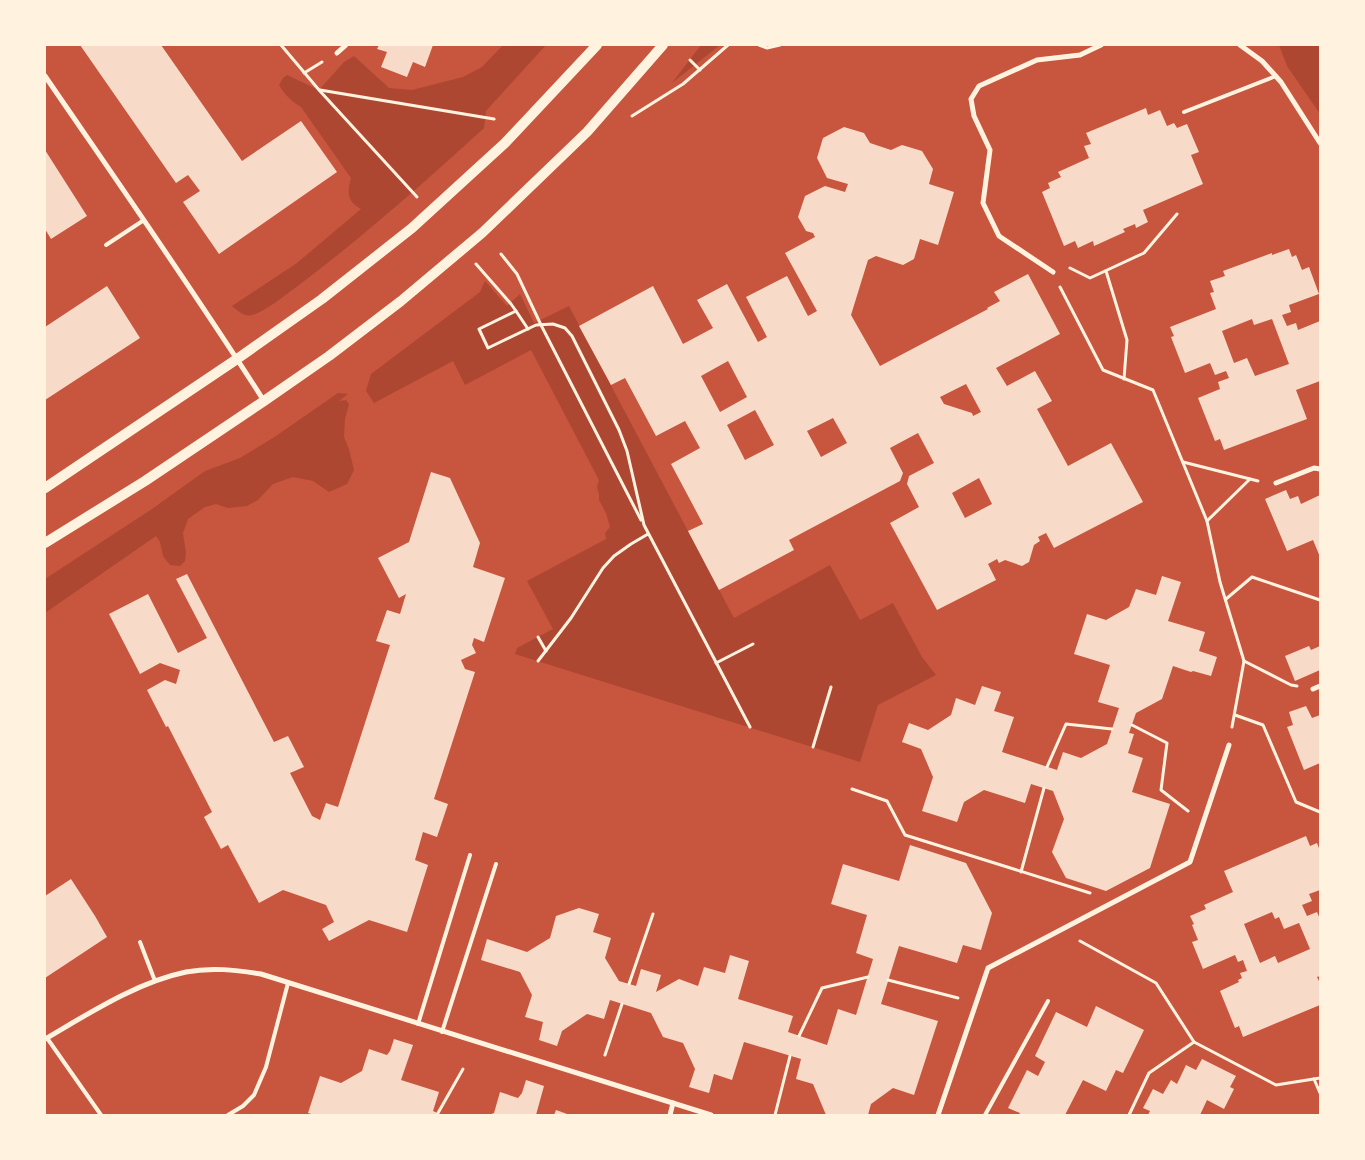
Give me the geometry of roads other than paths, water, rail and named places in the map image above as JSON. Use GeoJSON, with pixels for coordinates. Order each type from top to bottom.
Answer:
{"type":"FeatureCollection","features":[{"type":"Feature","properties":{"kind":"main road"},"geometry":{"type":"LineString","coordinates":[[45,488],[238,359],[322,299],[412,228],[506,142],[597,45]]}},
{"type":"Feature","properties":{"kind":"main road"},"geometry":{"type":"LineString","coordinates":[[45,543],[145,481],[329,356],[401,301],[482,233],[586,132],[663,45]]}},
{"type":"Feature","properties":{"kind":"street"},"geometry":{"type":"LineString","coordinates":[[337,53],[346,45]]}},
{"type":"Feature","properties":{"kind":"street"},"geometry":{"type":"LineString","coordinates":[[1053,272],[999,236],[983,203],[990,150],[974,116],[971,99],[979,86],[1037,60],[1080,55],[1101,45]]}},
{"type":"Feature","properties":{"kind":"street"},"geometry":{"type":"LineString","coordinates":[[1240,45],[1262,61],[1281,82],[1320,143]]}},
{"type":"Feature","properties":{"kind":"street"},"geometry":{"type":"LineString","coordinates":[[45,76],[264,400]]}},
{"type":"Feature","properties":{"kind":"street"},"geometry":{"type":"LineString","coordinates":[[1276,483],[1314,468],[1320,469]]}},
{"type":"Feature","properties":{"kind":"street"},"geometry":{"type":"LineString","coordinates":[[1313,689],[1320,686]]}},
{"type":"Feature","properties":{"kind":"street"},"geometry":{"type":"LineString","coordinates":[[938,1115],[988,968],[1190,862],[1229,745]]}},
{"type":"Feature","properties":{"kind":"street"},"geometry":{"type":"LineString","coordinates":[[46,1038],[155,980],[185,972],[222,969],[242,971],[261,974],[711,1115]]}},
{"type":"Feature","properties":{"kind":"street"},"geometry":{"type":"LineString","coordinates":[[670,1115],[673,1103]]}},
{"type":"Feature","properties":{"kind":"lane"},"geometry":{"type":"LineString","coordinates":[[1184,112],[1276,76]]}},
{"type":"Feature","properties":{"kind":"lane"},"geometry":{"type":"LineString","coordinates":[[106,245],[144,220]]}},
{"type":"Feature","properties":{"kind":"lane"},"geometry":{"type":"LineString","coordinates":[[418,1024],[470,855]]}},
{"type":"Feature","properties":{"kind":"lane"},"geometry":{"type":"LineString","coordinates":[[442,1032],[496,864]]}},
{"type":"Feature","properties":{"kind":"lane"},"geometry":{"type":"LineString","coordinates":[[140,942],[155,980]]}},
{"type":"Feature","properties":{"kind":"lane"},"geometry":{"type":"LineString","coordinates":[[228,1115],[243,1106],[254,1095],[266,1067],[288,983]]}},
{"type":"Feature","properties":{"kind":"lane"},"geometry":{"type":"LineString","coordinates":[[985,1115],[1048,1001]]}},
{"type":"Feature","properties":{"kind":"lane"},"geometry":{"type":"LineString","coordinates":[[46,1038],[101,1115]]}}]}
